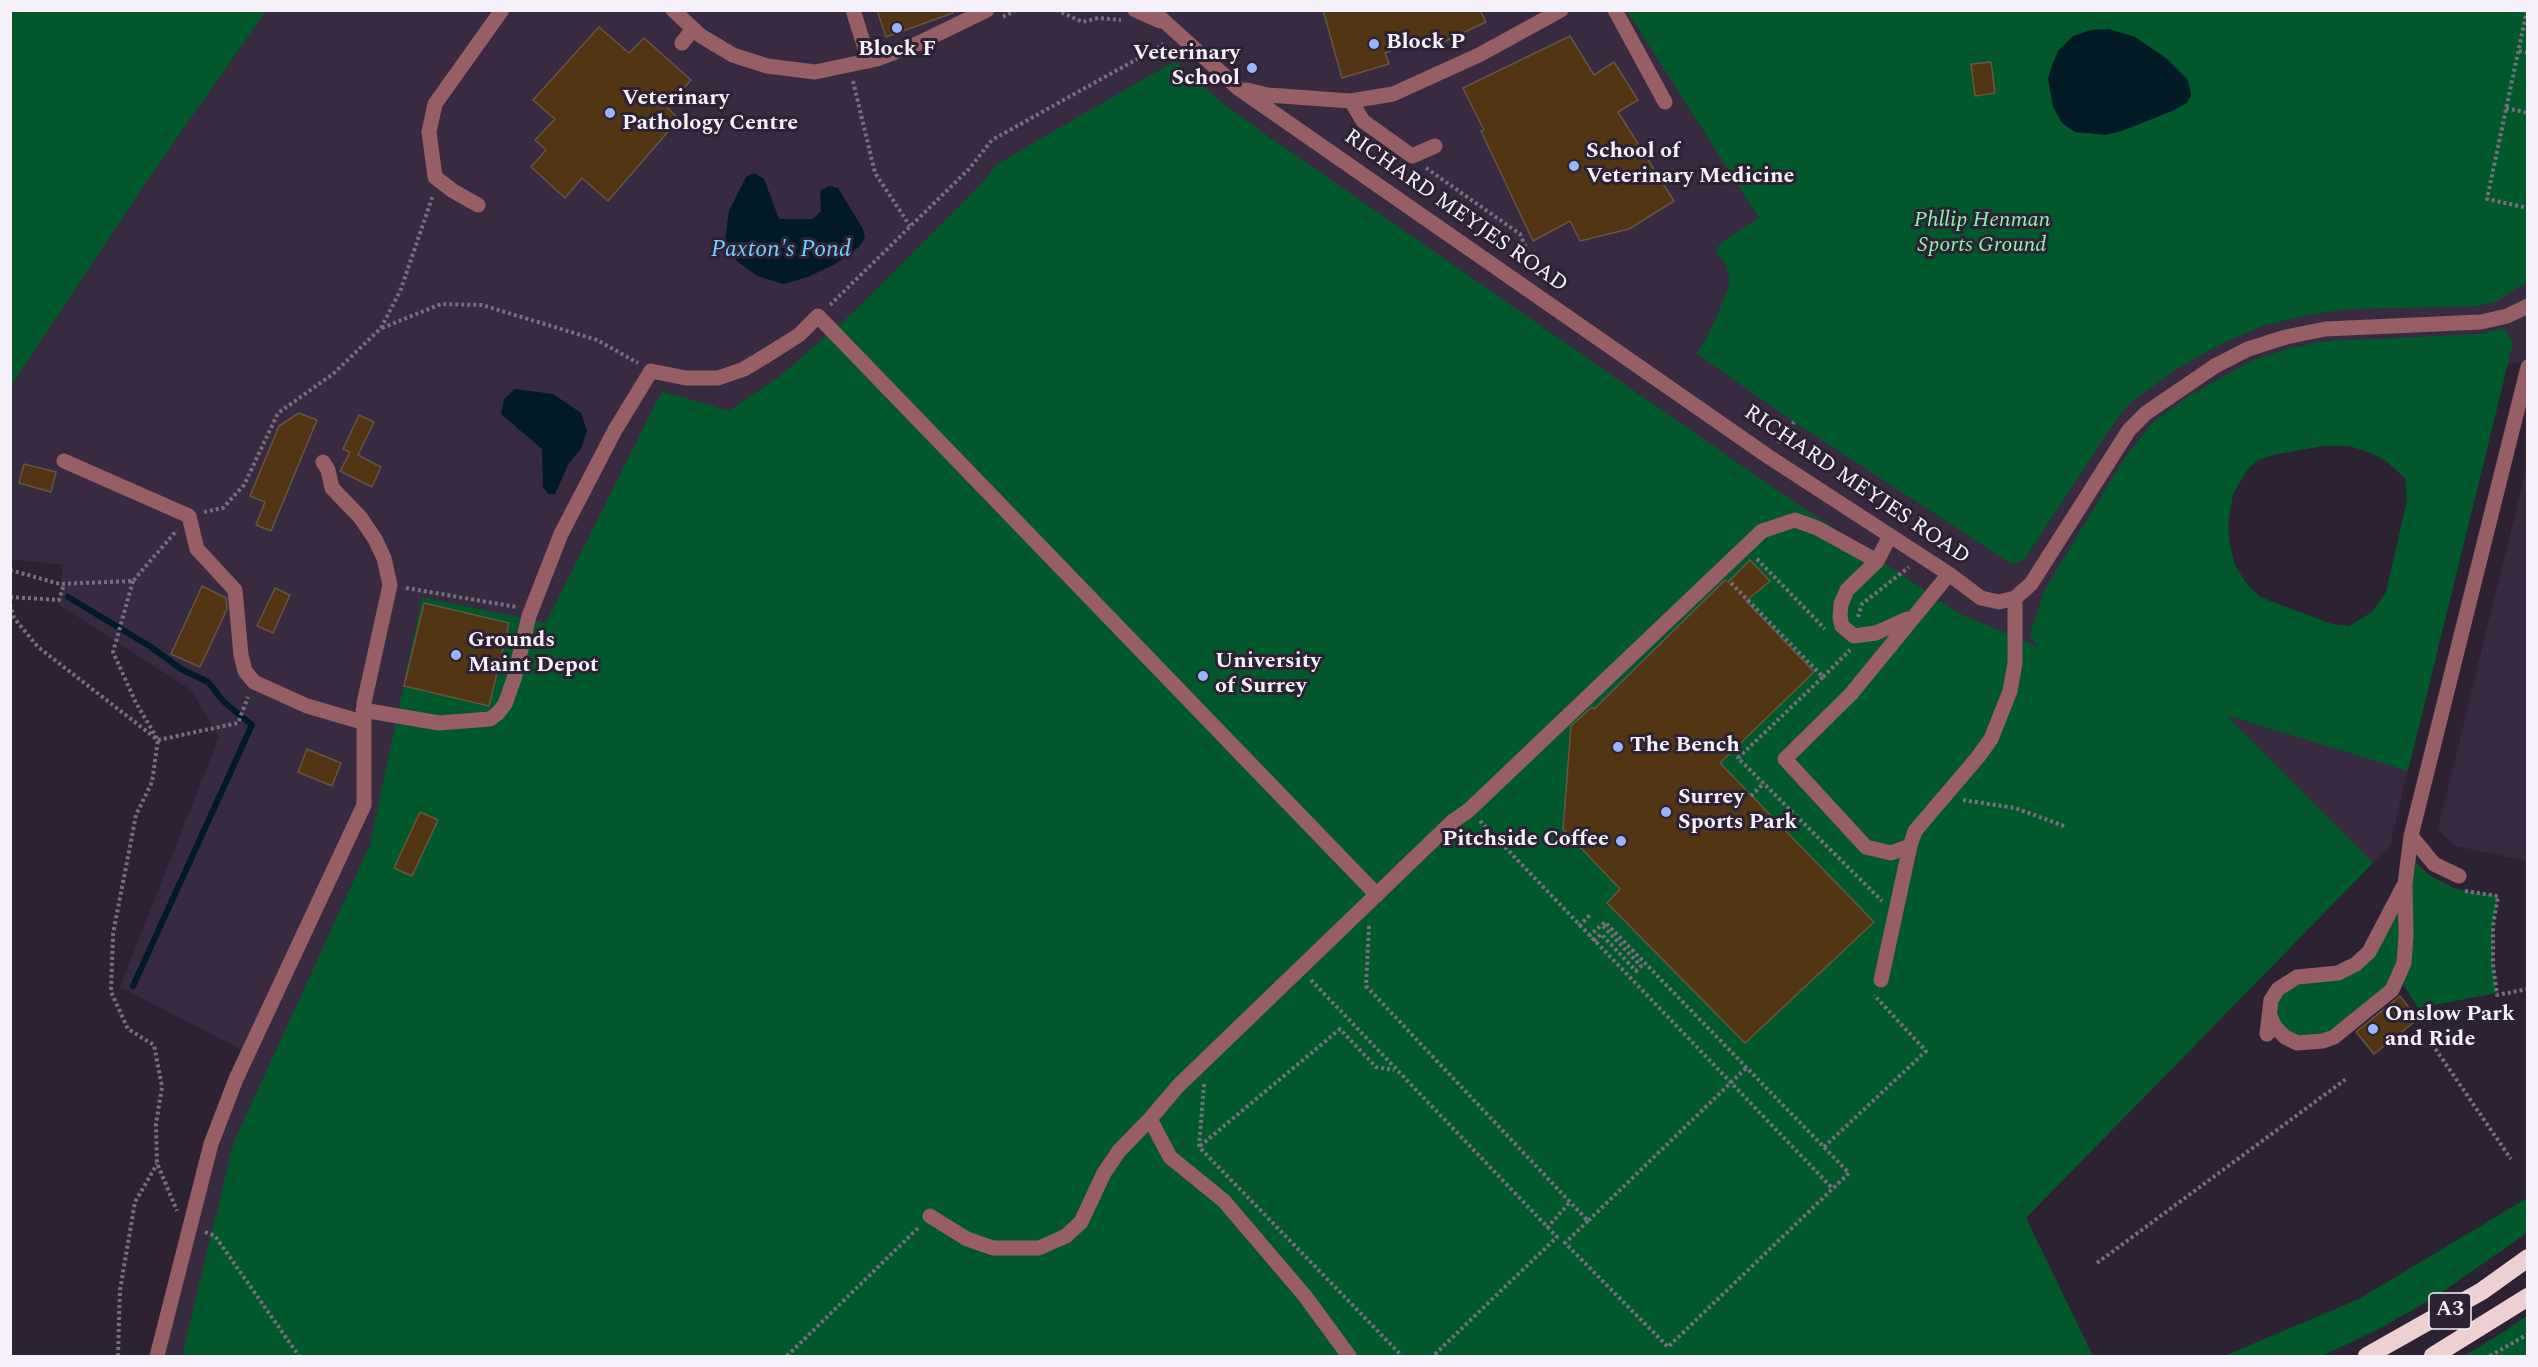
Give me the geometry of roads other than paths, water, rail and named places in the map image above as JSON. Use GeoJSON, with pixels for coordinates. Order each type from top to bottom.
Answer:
{"type":"FeatureCollection","features":[{"type":"Feature","properties":{"kind":"highway","name":"A3"},"geometry":{"type":"LineString","coordinates":[[2367,1356],[2463,1302],[2528,1258]]}},
{"type":"Feature","properties":{"kind":"highway","name":"A3"},"geometry":{"type":"LineString","coordinates":[[2433,1356],[2528,1297]]}},
{"type":"Feature","properties":{"kind":"street"},"geometry":{"type":"LineString","coordinates":[[478,205],[453,191],[435,177],[429,132],[435,104],[502,10]]}},
{"type":"Feature","properties":{"kind":"street"},"geometry":{"type":"LineString","coordinates":[[673,10],[693,29],[733,55],[782,69],[815,72],[869,62],[919,43],[987,10]]}},
{"type":"Feature","properties":{"kind":"street"},"geometry":{"type":"LineString","coordinates":[[853,10],[869,62]]}},
{"type":"Feature","properties":{"kind":"street","name":"RICHARD MEYJES ROAD"},"geometry":{"type":"LineString","coordinates":[[1152,10],[1238,88],[1769,457],[1949,574],[1981,598],[1999,602],[2015,598]]}},
{"type":"Feature","properties":{"kind":"street"},"geometry":{"type":"LineString","coordinates":[[1238,88],[1268,95],[1351,101],[1393,94],[1479,55],[1538,16],[1561,10]]}},
{"type":"Feature","properties":{"kind":"street"},"geometry":{"type":"LineString","coordinates":[[1615,10],[1665,102]]}},
{"type":"Feature","properties":{"kind":"street","name":"RICHARD MEYJES ROAD"},"geometry":{"type":"LineString","coordinates":[[1131,16],[1163,22]]}},
{"type":"Feature","properties":{"kind":"street"},"geometry":{"type":"LineString","coordinates":[[682,43],[693,29]]}},
{"type":"Feature","properties":{"kind":"street"},"geometry":{"type":"LineString","coordinates":[[1351,101],[1363,121],[1412,156],[1435,146]]}},
{"type":"Feature","properties":{"kind":"street"},"geometry":{"type":"LineString","coordinates":[[1881,980],[1915,831],[1978,757],[2000,717],[2010,691],[2015,663],[2015,598],[2031,584],[2129,430],[2146,413],[2215,366],[2248,349],[2286,337],[2325,329],[2481,322],[2507,316],[2528,306]]}},
{"type":"Feature","properties":{"kind":"street"},"geometry":{"type":"LineString","coordinates":[[64,461],[189,516],[197,549],[235,590],[241,655],[245,671],[254,682],[307,706],[363,716],[439,723],[490,719],[506,704],[532,609],[561,534],[615,430],[651,371],[686,378],[718,378],[744,369],[772,352],[799,335],[818,316],[1373,898]]}},
{"type":"Feature","properties":{"kind":"street"},"geometry":{"type":"LineString","coordinates":[[2270,1016],[2275,1027],[2284,1037],[2297,1043],[2310,1044],[2334,1036],[2392,990],[2404,963],[2406,936],[2404,884],[2411,836],[2528,367]]}},
{"type":"Feature","properties":{"kind":"street"},"geometry":{"type":"LineString","coordinates":[[157,1356],[211,1144],[236,1079],[361,816],[366,791],[363,716],[390,585],[384,558],[375,538],[360,517],[332,488],[328,470],[323,462]]}},
{"type":"Feature","properties":{"kind":"street"},"geometry":{"type":"LineString","coordinates":[[930,1216],[967,1239],[993,1248],[1040,1248],[1066,1236],[1081,1222],[1104,1173],[1119,1151],[1178,1086],[1452,822],[1469,810],[1762,531],[1795,520],[1817,528],[1877,561]]}},
{"type":"Feature","properties":{"kind":"street"},"geometry":{"type":"LineString","coordinates":[[1890,536],[1877,561],[1847,590],[1841,603],[1842,626],[1848,633],[1865,636],[1903,622],[1922,606]]}},
{"type":"Feature","properties":{"kind":"street"},"geometry":{"type":"LineString","coordinates":[[1910,846],[1890,853],[1866,847],[1785,759],[1851,694],[1949,574]]}},
{"type":"Feature","properties":{"kind":"street"},"geometry":{"type":"LineString","coordinates":[[2411,836],[2434,864],[2457,883]]}},
{"type":"Feature","properties":{"kind":"street"},"geometry":{"type":"LineString","coordinates":[[2267,1034],[2271,1000],[2278,989],[2287,982],[2309,974],[2338,973],[2356,964],[2369,952],[2404,884]]}},
{"type":"Feature","properties":{"kind":"street"},"geometry":{"type":"LineString","coordinates":[[1150,1119],[1170,1157],[1224,1201],[1305,1296],[1349,1356]]}},
{"type":"Feature","properties":{"kind":"water"},"geometry":{"type":"Polygon","coordinates":[[[2109,29],[2135,37],[2166,58],[2188,80],[2191,95],[2187,103],[2172,111],[2122,131],[2105,135],[2075,132],[2062,123],[2053,107],[2048,79],[2052,65],[2058,51],[2073,36],[2091,30],[2109,29]]]}},
{"type":"Feature","properties":{"kind":"water","name":"Paxton's Pond"},"geometry":{"type":"Polygon","coordinates":[[[754,173],[764,179],[779,219],[813,219],[821,211],[820,191],[829,186],[838,188],[863,229],[865,238],[859,247],[835,264],[808,277],[783,284],[757,276],[737,261],[729,252],[725,241],[729,211],[746,177],[754,173]]]}},
{"type":"Feature","properties":{"kind":"water"},"geometry":{"type":"Polygon","coordinates":[[[515,389],[553,394],[581,413],[587,431],[581,449],[569,463],[555,494],[548,494],[543,487],[542,449],[501,414],[504,399],[515,389]]]}},
{"type":"Feature","properties":{"kind":"waterway"},"geometry":{"type":"LineString","coordinates":[[68,597],[151,647],[181,669],[208,682],[224,702],[252,725],[133,986]]}},
{"type":"Feature","properties":{"kind":"place","name":"Block F"},"geometry":{"type":"Point","coordinates":[897,28]}},
{"type":"Feature","properties":{"kind":"place","name":"Block P"},"geometry":{"type":"Point","coordinates":[1374,44]}},
{"type":"Feature","properties":{"kind":"place","name":"Veterinary School"},"geometry":{"type":"Point","coordinates":[1252,68]}},
{"type":"Feature","properties":{"kind":"place","name":"Veterinary Pathology Centre"},"geometry":{"type":"Point","coordinates":[610,113]}},
{"type":"Feature","properties":{"kind":"place","name":"School of Veterinary Medicine"},"geometry":{"type":"Point","coordinates":[1574,166]}},
{"type":"Feature","properties":{"kind":"place","name":"Grounds Maint Depot"},"geometry":{"type":"Point","coordinates":[456,655]}},
{"type":"Feature","properties":{"kind":"place","name":"University of Surrey"},"geometry":{"type":"Point","coordinates":[1203,676]}},
{"type":"Feature","properties":{"kind":"place","name":"The Bench"},"geometry":{"type":"Point","coordinates":[1618,747]}},
{"type":"Feature","properties":{"kind":"place","name":"Surrey Sports Park"},"geometry":{"type":"Point","coordinates":[1666,812]}},
{"type":"Feature","properties":{"kind":"place","name":"Pitchside Coffee"},"geometry":{"type":"Point","coordinates":[1621,841]}},
{"type":"Feature","properties":{"kind":"place","name":"Onslow Park and Ride"},"geometry":{"type":"Point","coordinates":[2373,1029]}},
{"type":"Feature","properties":{"kind":"park label","name":"Phllip Henman Sports Ground"},"geometry":{"type":"Point","coordinates":[1982,234]}}]}
